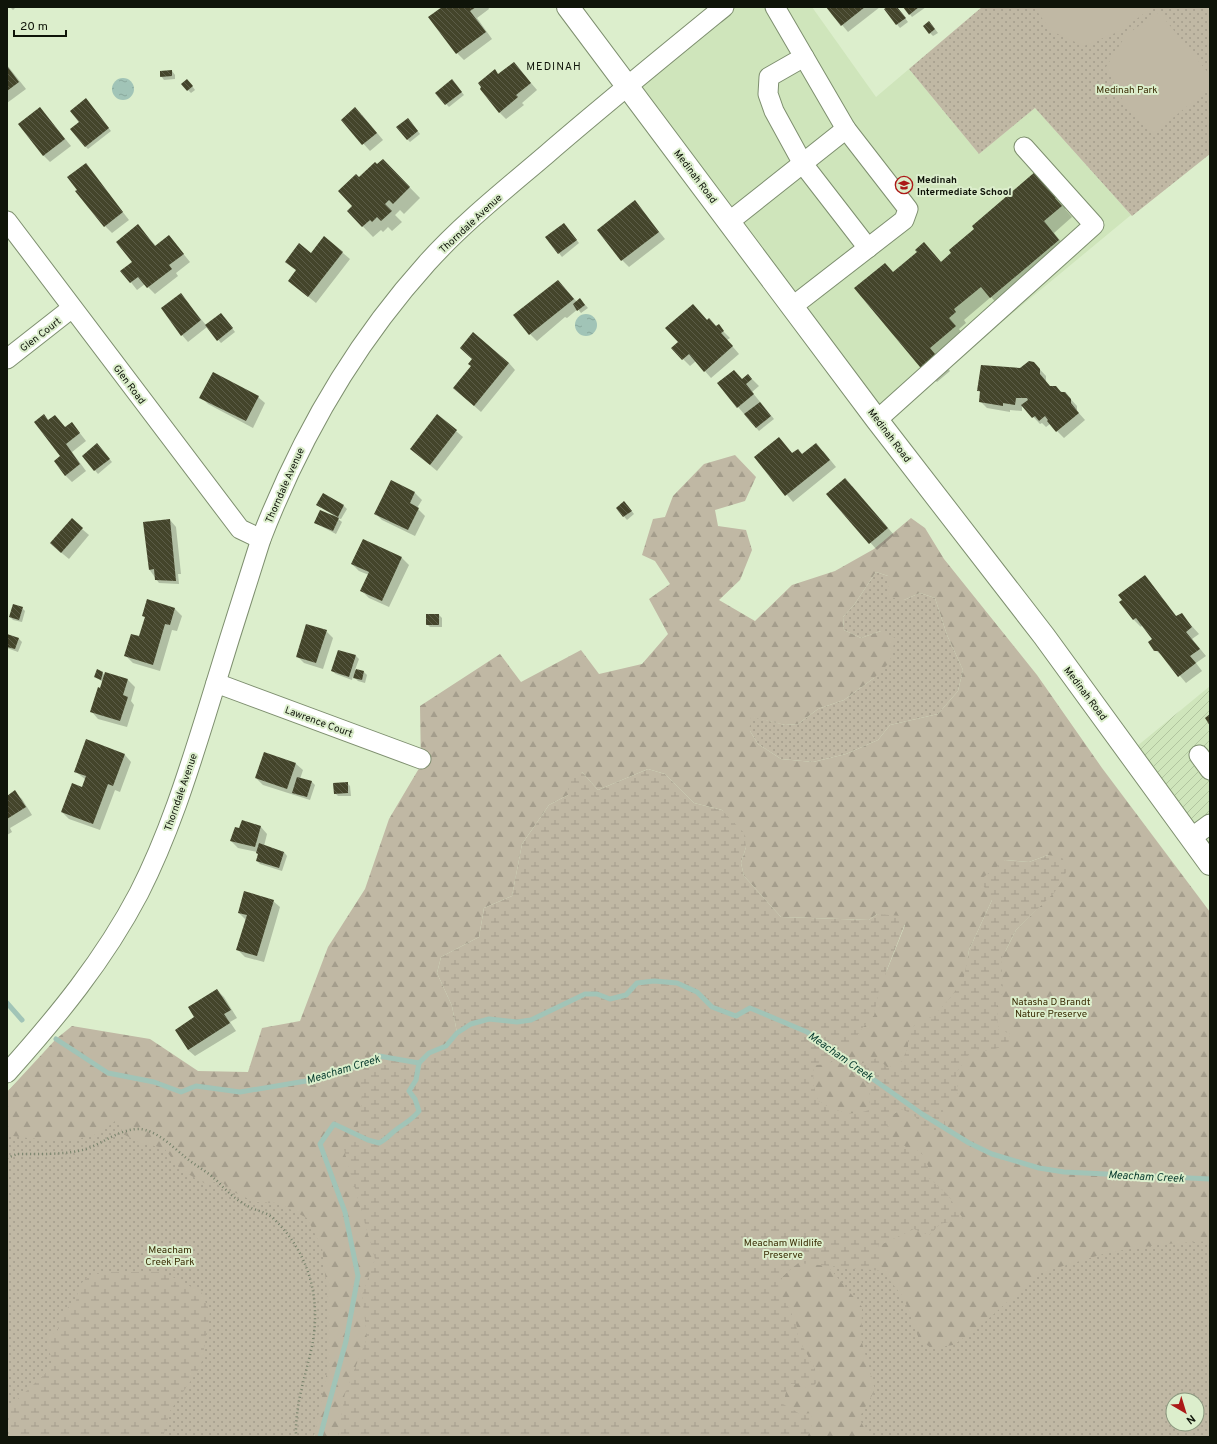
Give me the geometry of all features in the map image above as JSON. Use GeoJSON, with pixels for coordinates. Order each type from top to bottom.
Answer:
{"type":"FeatureCollection","features":[{"type":"Feature","properties":{"kind":"main road","name":"Medinah Road"},"geometry":{"type":"LineString","coordinates":[[568,7],[730,221],[877,420],[1044,636],[1210,864]]}},
{"type":"Feature","properties":{"kind":"street","name":"Thorndale Avenue"},"geometry":{"type":"LineString","coordinates":[[7,1073],[60,1014],[92,971],[139,893],[172,817],[261,539],[290,467],[307,434],[344,371],[385,314],[428,263],[485,206],[628,85],[724,7]]}},
{"type":"Feature","properties":{"kind":"street"},"geometry":{"type":"LineString","coordinates":[[775,7],[846,129],[908,209],[904,220],[793,306]]}},
{"type":"Feature","properties":{"kind":"street"},"geometry":{"type":"LineString","coordinates":[[804,56],[769,77],[768,94],[774,111],[803,164],[868,248]]}},
{"type":"Feature","properties":{"kind":"street"},"geometry":{"type":"LineString","coordinates":[[730,221],[846,129]]}},
{"type":"Feature","properties":{"kind":"street"},"geometry":{"type":"LineString","coordinates":[[877,420],[1094,225],[1024,147]]}},
{"type":"Feature","properties":{"kind":"street","name":"Glen Road"},"geometry":{"type":"LineString","coordinates":[[7,221],[240,529],[261,539]]}},
{"type":"Feature","properties":{"kind":"street","name":"Glen Court"},"geometry":{"type":"LineString","coordinates":[[7,359],[72,308]]}},
{"type":"Feature","properties":{"kind":"street","name":"Lawrence Court"},"geometry":{"type":"LineString","coordinates":[[216,683],[421,758]]}},
{"type":"Feature","properties":{"kind":"street"},"geometry":{"type":"LineString","coordinates":[[1191,838],[1210,824]]}},
{"type":"Feature","properties":{"kind":"path"},"geometry":{"type":"LineString","coordinates":[[7,1158],[17,1154],[85,1149],[125,1130],[141,1128],[171,1144],[185,1157],[209,1172],[230,1194],[247,1206],[264,1212],[275,1221],[294,1244],[308,1269],[315,1296],[311,1350],[301,1384],[296,1437]]}},
{"type":"Feature","properties":{"kind":"shaded area","name":"Medinah Intermediate School"},"geometry":{"type":"Polygon","coordinates":[[[723,7],[812,7],[876,97],[909,69],[979,154],[1035,108],[1131,215],[882,421],[628,85],[723,7]]]}},
{"type":"Feature","properties":{"kind":"shaded area"},"geometry":{"type":"Polygon","coordinates":[[[1210,686],[1210,847],[1136,747],[1210,686]]]}},
{"type":"Feature","properties":{"kind":"green space","name":"Medinah Park"},"geometry":{"type":"Polygon","coordinates":[[[982,7],[1210,7],[1210,154],[1132,216],[1035,108],[979,154],[909,69],[982,7]]]}},
{"type":"Feature","properties":{"kind":"green space"},"geometry":{"type":"Polygon","coordinates":[[[1034,7],[1153,7],[1120,31],[1084,46],[1051,31],[1034,7]]]}},
{"type":"Feature","properties":{"kind":"green space"},"geometry":{"type":"Polygon","coordinates":[[[1159,12],[1210,75],[1210,88],[1154,133],[1126,107],[1106,67],[1126,35],[1159,12]]]}},
{"type":"Feature","properties":{"kind":"green space","name":"Natasha D Brandt Nature Preserve"},"geometry":{"type":"Polygon","coordinates":[[[735,455],[756,477],[745,501],[715,510],[718,526],[746,530],[752,550],[740,580],[719,600],[755,621],[792,585],[835,571],[874,549],[911,518],[925,528],[944,559],[1037,675],[1102,768],[1210,912],[1210,1241],[1165,1244],[1110,1252],[1040,1273],[977,1329],[953,1345],[931,1348],[919,1339],[904,1298],[882,1271],[878,1246],[914,1229],[929,1235],[940,1224],[963,1219],[948,1195],[927,1176],[928,1166],[921,1152],[906,1147],[888,1135],[887,1118],[902,1109],[915,1116],[924,1131],[942,1105],[958,1093],[956,1073],[973,1049],[988,1051],[1010,1034],[998,1029],[997,1007],[1003,991],[1001,960],[1016,930],[1053,893],[1048,855],[1029,862],[1005,860],[992,900],[969,950],[964,978],[951,997],[935,1015],[908,1029],[908,1048],[901,1062],[888,1068],[855,1066],[868,1086],[870,1095],[869,1110],[848,1113],[837,1110],[818,1101],[813,1083],[814,1065],[829,1064],[854,1044],[859,1032],[874,1015],[879,990],[905,925],[877,914],[869,920],[781,917],[744,876],[741,863],[746,847],[722,810],[694,803],[665,774],[648,769],[598,790],[582,772],[568,795],[549,805],[522,844],[512,896],[484,908],[479,937],[441,957],[437,973],[452,1006],[457,1033],[446,1046],[429,1053],[419,1063],[379,1056],[359,1066],[362,1102],[357,1131],[343,1146],[375,1259],[362,1295],[367,1338],[345,1394],[338,1437],[314,1437],[329,1362],[327,1290],[322,1248],[307,1218],[278,1203],[255,1202],[236,1193],[220,1181],[206,1184],[181,1170],[164,1148],[141,1143],[123,1134],[118,1119],[97,1134],[84,1138],[50,1140],[7,1135],[7,1092],[56,1039],[72,1026],[150,1039],[198,1071],[248,1072],[262,1028],[300,1021],[328,947],[365,889],[389,819],[421,765],[420,706],[500,654],[521,682],[581,650],[599,674],[642,664],[668,634],[649,599],[670,584],[655,561],[642,555],[653,519],[665,517],[673,496],[704,464],[735,455]],[[876,572],[854,605],[843,617],[844,630],[861,638],[881,631],[895,638],[890,662],[874,678],[844,700],[818,709],[798,724],[785,725],[751,717],[750,731],[758,744],[781,759],[813,762],[846,754],[878,740],[890,725],[938,714],[958,691],[963,670],[947,635],[935,598],[920,593],[904,600],[889,597],[888,576],[876,572]]]}},
{"type":"Feature","properties":{"kind":"green space"},"geometry":{"type":"Polygon","coordinates":[[[876,572],[888,576],[904,600],[920,593],[935,598],[947,635],[963,670],[958,691],[938,714],[890,725],[878,740],[846,754],[813,762],[781,759],[758,744],[750,731],[750,716],[785,725],[798,724],[818,709],[844,700],[874,678],[881,631],[861,638],[844,630],[843,617],[854,605],[876,572]]]}},
{"type":"Feature","properties":{"kind":"green space","name":"Meacham Wildlife Preserve"},"geometry":{"type":"Polygon","coordinates":[[[648,769],[665,774],[694,803],[722,810],[744,833],[746,847],[741,863],[744,876],[781,917],[869,920],[877,914],[901,916],[905,924],[879,990],[874,1015],[859,1032],[854,1044],[829,1064],[814,1065],[813,1083],[818,1101],[843,1112],[855,1113],[869,1110],[870,1090],[863,1077],[854,1066],[877,1058],[888,1068],[901,1062],[908,1048],[908,1029],[935,1015],[951,997],[964,978],[969,950],[992,900],[980,880],[1005,860],[1029,862],[1048,855],[1062,857],[1067,869],[1063,880],[1054,893],[1016,930],[1001,960],[1003,991],[997,1007],[998,1029],[1010,1034],[1008,1045],[988,1051],[973,1049],[956,1073],[958,1093],[942,1105],[946,1129],[924,1131],[915,1116],[902,1109],[887,1118],[888,1135],[906,1147],[921,1152],[928,1166],[927,1176],[948,1195],[963,1219],[940,1224],[929,1235],[914,1229],[878,1246],[882,1271],[798,1263],[783,1276],[776,1290],[786,1302],[796,1323],[798,1338],[815,1369],[816,1383],[810,1390],[801,1384],[788,1384],[783,1404],[800,1414],[812,1413],[811,1429],[807,1437],[338,1437],[345,1394],[367,1338],[362,1295],[375,1259],[343,1146],[357,1131],[362,1102],[359,1066],[379,1056],[419,1063],[429,1053],[446,1046],[457,1033],[452,1006],[437,973],[441,957],[479,937],[484,908],[512,896],[522,844],[549,805],[568,795],[569,778],[582,772],[598,790],[648,769]]]}},
{"type":"Feature","properties":{"kind":"green space"},"geometry":{"type":"Polygon","coordinates":[[[1210,916],[1210,1437],[318,1437],[315,1433],[314,1437],[7,1437],[7,1092],[22,1077],[181,1092],[1210,916]]]}},
{"type":"Feature","properties":{"kind":"green space"},"geometry":{"type":"Polygon","coordinates":[[[798,1263],[827,1265],[862,1307],[861,1339],[875,1390],[859,1418],[869,1437],[807,1437],[811,1429],[800,1414],[783,1404],[788,1384],[801,1384],[815,1369],[798,1338],[796,1323],[776,1290],[783,1276],[798,1263]]]}},
{"type":"Feature","properties":{"kind":"green space"},"geometry":{"type":"Polygon","coordinates":[[[110,1272],[163,1272],[201,1292],[210,1312],[201,1366],[170,1411],[163,1437],[7,1437],[7,1409],[48,1371],[52,1362],[48,1345],[49,1336],[58,1330],[59,1319],[65,1310],[76,1301],[79,1286],[89,1275],[110,1272]]]}},
{"type":"Feature","properties":{"kind":"water"},"geometry":{"type":"Polygon","coordinates":[[[123,78],[131,81],[134,89],[131,97],[123,100],[115,97],[112,89],[115,81],[123,78]]]}},
{"type":"Feature","properties":{"kind":"water"},"geometry":{"type":"Polygon","coordinates":[[[582,314],[590,314],[597,321],[597,329],[590,336],[582,336],[575,329],[575,321],[582,314]]]}},
{"type":"Feature","properties":{"kind":"building"},"geometry":{"type":"Polygon","coordinates":[[[442,7],[476,7],[470,11],[486,32],[456,54],[428,17],[442,7]]]}},
{"type":"Feature","properties":{"kind":"building"},"geometry":{"type":"Polygon","coordinates":[[[826,7],[865,7],[841,26],[826,7]]]}},
{"type":"Feature","properties":{"kind":"building"},"geometry":{"type":"Polygon","coordinates":[[[887,7],[897,7],[906,18],[896,25],[884,9],[887,7]]]}},
{"type":"Feature","properties":{"kind":"building"},"geometry":{"type":"Polygon","coordinates":[[[903,7],[919,7],[909,15],[903,7]]]}},
{"type":"Feature","properties":{"kind":"building"},"geometry":{"type":"Polygon","coordinates":[[[929,21],[935,29],[929,34],[923,26],[929,21]]]}},
{"type":"Feature","properties":{"kind":"building"},"geometry":{"type":"Polygon","coordinates":[[[514,62],[531,83],[516,95],[518,97],[499,113],[480,89],[481,87],[478,83],[495,69],[498,74],[514,62]]]}},
{"type":"Feature","properties":{"kind":"building"},"geometry":{"type":"Polygon","coordinates":[[[7,66],[19,82],[7,91],[7,66]]]}},
{"type":"Feature","properties":{"kind":"building"},"geometry":{"type":"Polygon","coordinates":[[[172,70],[172,76],[160,77],[160,71],[172,70]]]}},
{"type":"Feature","properties":{"kind":"building"},"geometry":{"type":"Polygon","coordinates":[[[187,79],[193,86],[187,91],[181,84],[187,79]]]}},
{"type":"Feature","properties":{"kind":"building"},"geometry":{"type":"Polygon","coordinates":[[[452,79],[462,92],[445,105],[435,93],[452,79]]]}},
{"type":"Feature","properties":{"kind":"building"},"geometry":{"type":"Polygon","coordinates":[[[86,98],[109,128],[85,147],[70,129],[79,122],[70,111],[86,98]]]}},
{"type":"Feature","properties":{"kind":"building"},"geometry":{"type":"Polygon","coordinates":[[[40,107],[65,139],[43,156],[18,124],[40,107]]]}},
{"type":"Feature","properties":{"kind":"building"},"geometry":{"type":"Polygon","coordinates":[[[355,107],[377,133],[362,145],[341,120],[355,107]]]}},
{"type":"Feature","properties":{"kind":"building"},"geometry":{"type":"Polygon","coordinates":[[[408,118],[418,131],[407,140],[396,127],[408,118]]]}},
{"type":"Feature","properties":{"kind":"building"},"geometry":{"type":"Polygon","coordinates":[[[383,159],[410,187],[393,204],[389,200],[385,204],[392,211],[381,221],[377,217],[372,222],[370,220],[362,227],[347,211],[352,206],[338,191],[356,174],[359,177],[375,162],[377,164],[383,159]]]}},
{"type":"Feature","properties":{"kind":"building"},"geometry":{"type":"Polygon","coordinates":[[[86,163],[123,212],[104,227],[75,191],[77,190],[67,177],[86,163]]]}},
{"type":"Feature","properties":{"kind":"building"},"geometry":{"type":"Polygon","coordinates":[[[1036,171],[1057,196],[1055,198],[1062,206],[1044,221],[1059,240],[990,298],[981,287],[954,309],[956,312],[949,318],[956,326],[930,348],[940,360],[925,373],[854,288],[885,263],[893,272],[917,252],[915,250],[924,242],[941,262],[951,253],[949,250],[974,229],[972,226],[1036,171]]]}},
{"type":"Feature","properties":{"kind":"building"},"geometry":{"type":"Polygon","coordinates":[[[635,200],[659,232],[621,261],[597,230],[635,200]]]}},
{"type":"Feature","properties":{"kind":"building"},"geometry":{"type":"Polygon","coordinates":[[[564,223],[577,240],[558,254],[545,237],[564,223]]]}},
{"type":"Feature","properties":{"kind":"building"},"geometry":{"type":"Polygon","coordinates":[[[138,224],[155,246],[169,235],[184,254],[169,265],[172,269],[147,288],[138,277],[130,283],[120,271],[132,262],[116,242],[138,224]]]}},
{"type":"Feature","properties":{"kind":"building"},"geometry":{"type":"Polygon","coordinates":[[[324,236],[343,252],[308,297],[288,281],[296,270],[285,262],[299,243],[311,253],[324,236]]]}},
{"type":"Feature","properties":{"kind":"building"},"geometry":{"type":"Polygon","coordinates":[[[558,280],[574,299],[529,335],[513,315],[558,280]]]}},
{"type":"Feature","properties":{"kind":"building"},"geometry":{"type":"Polygon","coordinates":[[[181,293],[201,320],[181,336],[161,308],[181,293]]]}},
{"type":"Feature","properties":{"kind":"building"},"geometry":{"type":"Polygon","coordinates":[[[580,298],[585,305],[577,311],[573,304],[580,298]]]}},
{"type":"Feature","properties":{"kind":"building"},"geometry":{"type":"Polygon","coordinates":[[[693,304],[707,320],[709,318],[716,326],[719,324],[724,331],[721,333],[733,346],[704,372],[689,354],[682,360],[671,348],[678,342],[665,328],[693,304]]]}},
{"type":"Feature","properties":{"kind":"building"},"geometry":{"type":"Polygon","coordinates":[[[221,313],[233,328],[217,341],[205,325],[221,313]]]}},
{"type":"Feature","properties":{"kind":"building"},"geometry":{"type":"Polygon","coordinates":[[[473,332],[509,363],[474,406],[453,388],[471,366],[468,364],[472,359],[460,348],[473,332]]]}},
{"type":"Feature","properties":{"kind":"building"},"geometry":{"type":"Polygon","coordinates":[[[1029,361],[1034,362],[1040,369],[1040,374],[1050,386],[1056,386],[1061,392],[1065,392],[1079,413],[1056,432],[1045,416],[1039,421],[1035,416],[1032,418],[1021,405],[1028,400],[1027,398],[1016,398],[1015,405],[1003,403],[1003,406],[979,402],[980,391],[977,391],[981,365],[1020,368],[1029,361]]]}},
{"type":"Feature","properties":{"kind":"building"},"geometry":{"type":"Polygon","coordinates":[[[734,370],[742,379],[748,374],[752,379],[746,384],[754,394],[737,408],[717,383],[734,370]]]}},
{"type":"Feature","properties":{"kind":"building"},"geometry":{"type":"Polygon","coordinates":[[[213,372],[259,396],[246,421],[199,398],[213,372]]]}},
{"type":"Feature","properties":{"kind":"building"},"geometry":{"type":"Polygon","coordinates":[[[760,402],[771,416],[756,428],[744,414],[760,402]]]}},
{"type":"Feature","properties":{"kind":"building"},"geometry":{"type":"Polygon","coordinates":[[[44,414],[48,420],[55,415],[65,427],[72,422],[80,433],[66,444],[80,464],[65,476],[54,461],[60,456],[34,422],[44,414]]]}},
{"type":"Feature","properties":{"kind":"building"},"geometry":{"type":"Polygon","coordinates":[[[437,414],[457,430],[430,465],[410,449],[437,414]]]}},
{"type":"Feature","properties":{"kind":"building"},"geometry":{"type":"Polygon","coordinates":[[[779,437],[792,453],[798,449],[802,454],[816,443],[830,460],[785,496],[754,457],[779,437]]]}},
{"type":"Feature","properties":{"kind":"building"},"geometry":{"type":"Polygon","coordinates":[[[97,443],[110,459],[94,471],[82,456],[97,443]]]}},
{"type":"Feature","properties":{"kind":"building"},"geometry":{"type":"Polygon","coordinates":[[[845,478],[888,528],[869,544],[826,494],[845,478]]]}},
{"type":"Feature","properties":{"kind":"building"},"geometry":{"type":"Polygon","coordinates":[[[391,480],[415,492],[410,503],[419,508],[408,530],[374,514],[391,480]]]}},
{"type":"Feature","properties":{"kind":"building"},"geometry":{"type":"Polygon","coordinates":[[[323,493],[344,505],[338,517],[316,505],[323,493]]]}},
{"type":"Feature","properties":{"kind":"building"},"geometry":{"type":"Polygon","coordinates":[[[624,501],[632,511],[623,517],[616,508],[624,501]]]}},
{"type":"Feature","properties":{"kind":"building"},"geometry":{"type":"Polygon","coordinates":[[[320,510],[339,518],[333,531],[314,523],[320,510]]]}},
{"type":"Feature","properties":{"kind":"building"},"geometry":{"type":"Polygon","coordinates":[[[72,518],[83,528],[61,553],[50,543],[72,518]]]}},
{"type":"Feature","properties":{"kind":"building"},"geometry":{"type":"Polygon","coordinates":[[[170,519],[176,581],[155,580],[154,569],[149,570],[143,522],[170,519]]]}},
{"type":"Feature","properties":{"kind":"building"},"geometry":{"type":"Polygon","coordinates":[[[363,539],[402,557],[382,601],[360,591],[369,572],[351,564],[363,539]]]}},
{"type":"Feature","properties":{"kind":"building"},"geometry":{"type":"Polygon","coordinates":[[[1145,575],[1176,616],[1182,613],[1192,627],[1186,632],[1200,649],[1190,656],[1196,663],[1178,677],[1158,651],[1154,651],[1148,642],[1152,639],[1136,618],[1133,620],[1119,602],[1122,600],[1118,595],[1145,575]]]}},
{"type":"Feature","properties":{"kind":"building"},"geometry":{"type":"Polygon","coordinates":[[[147,599],[175,608],[170,625],[165,624],[153,665],[124,656],[131,634],[139,636],[145,617],[142,616],[147,599]]]}},
{"type":"Feature","properties":{"kind":"building"},"geometry":{"type":"Polygon","coordinates":[[[13,604],[23,607],[19,620],[9,617],[13,604]]]}},
{"type":"Feature","properties":{"kind":"building"},"geometry":{"type":"Polygon","coordinates":[[[426,614],[439,614],[439,625],[426,625],[426,614]]]}},
{"type":"Feature","properties":{"kind":"building"},"geometry":{"type":"Polygon","coordinates":[[[306,624],[327,630],[316,663],[296,657],[306,624]]]}},
{"type":"Feature","properties":{"kind":"building"},"geometry":{"type":"Polygon","coordinates":[[[7,634],[19,638],[15,649],[7,647],[7,634]]]}},
{"type":"Feature","properties":{"kind":"building"},"geometry":{"type":"Polygon","coordinates":[[[338,650],[356,655],[349,677],[331,671],[338,650]]]}},
{"type":"Feature","properties":{"kind":"building"},"geometry":{"type":"Polygon","coordinates":[[[97,669],[103,672],[101,680],[94,677],[97,669]]]}},
{"type":"Feature","properties":{"kind":"building"},"geometry":{"type":"Polygon","coordinates":[[[356,669],[364,671],[362,680],[353,678],[356,669]]]}},
{"type":"Feature","properties":{"kind":"building"},"geometry":{"type":"Polygon","coordinates":[[[105,672],[128,679],[123,695],[128,697],[120,721],[90,712],[98,687],[100,688],[105,672]]]}},
{"type":"Feature","properties":{"kind":"building"},"geometry":{"type":"Polygon","coordinates":[[[1210,714],[1210,726],[1205,718],[1210,714]]]}},
{"type":"Feature","properties":{"kind":"building"},"geometry":{"type":"Polygon","coordinates":[[[86,739],[125,754],[113,786],[108,784],[93,824],[61,812],[72,783],[82,787],[86,776],[74,772],[86,739]]]}},
{"type":"Feature","properties":{"kind":"building"},"geometry":{"type":"Polygon","coordinates":[[[264,752],[296,763],[287,789],[255,778],[264,752]]]}},
{"type":"Feature","properties":{"kind":"building"},"geometry":{"type":"Polygon","coordinates":[[[297,777],[312,781],[307,797],[292,793],[297,777]]]}},
{"type":"Feature","properties":{"kind":"building"},"geometry":{"type":"Polygon","coordinates":[[[348,782],[348,793],[334,794],[333,783],[348,782]]]}},
{"type":"Feature","properties":{"kind":"building"},"geometry":{"type":"Polygon","coordinates":[[[15,790],[26,807],[7,819],[7,796],[15,790]]]}},
{"type":"Feature","properties":{"kind":"building"},"geometry":{"type":"Polygon","coordinates":[[[242,820],[261,826],[255,847],[230,841],[235,827],[239,828],[242,820]]]}},
{"type":"Feature","properties":{"kind":"building"},"geometry":{"type":"Polygon","coordinates":[[[259,843],[284,852],[279,868],[256,861],[258,854],[256,853],[259,843]]]}},
{"type":"Feature","properties":{"kind":"building"},"geometry":{"type":"Polygon","coordinates":[[[244,891],[274,900],[257,956],[236,950],[247,915],[238,913],[244,891]]]}},
{"type":"Feature","properties":{"kind":"building"},"geometry":{"type":"Polygon","coordinates":[[[217,989],[231,1010],[224,1014],[230,1023],[188,1050],[175,1030],[194,1017],[188,1007],[217,989]]]}},
{"type":"Feature","properties":{"kind":"waterway","name":"Meacham Creek"},"geometry":{"type":"LineString","coordinates":[[56,1039],[108,1073],[154,1082],[181,1092],[196,1086],[240,1092],[306,1081],[359,1066],[379,1056],[419,1063],[429,1053],[446,1046],[457,1033],[471,1024],[489,1019],[517,1022],[531,1020],[585,994],[597,994],[610,999],[626,995],[637,983],[654,981],[677,983],[697,992],[712,1007],[736,1016],[750,1008],[807,1032],[922,1114],[969,1143],[992,1154],[1039,1168],[1064,1172],[1210,1179]]}},
{"type":"Feature","properties":{"kind":"waterway","name":"Meacham Creek"},"geometry":{"type":"LineString","coordinates":[[7,1003],[22,1020]]}},
{"type":"Feature","properties":{"kind":"waterway"},"geometry":{"type":"LineString","coordinates":[[320,1437],[346,1341],[358,1276],[345,1212],[320,1144],[334,1124],[368,1140],[379,1143],[411,1119],[419,1111],[415,1099],[409,1091],[416,1080],[419,1063]]}},
{"type":"Feature","properties":{"kind":"place","name":"Medinah Intermediate School"},"geometry":{"type":"Point","coordinates":[904,185]}},
{"type":"Feature","properties":{"kind":"district","name":"MEDINAH"},"geometry":{"type":"Point","coordinates":[554,66]}},
{"type":"Feature","properties":{"kind":"park label","name":"Meacham Creek Park"},"geometry":{"type":"Point","coordinates":[170,1254]}}]}
